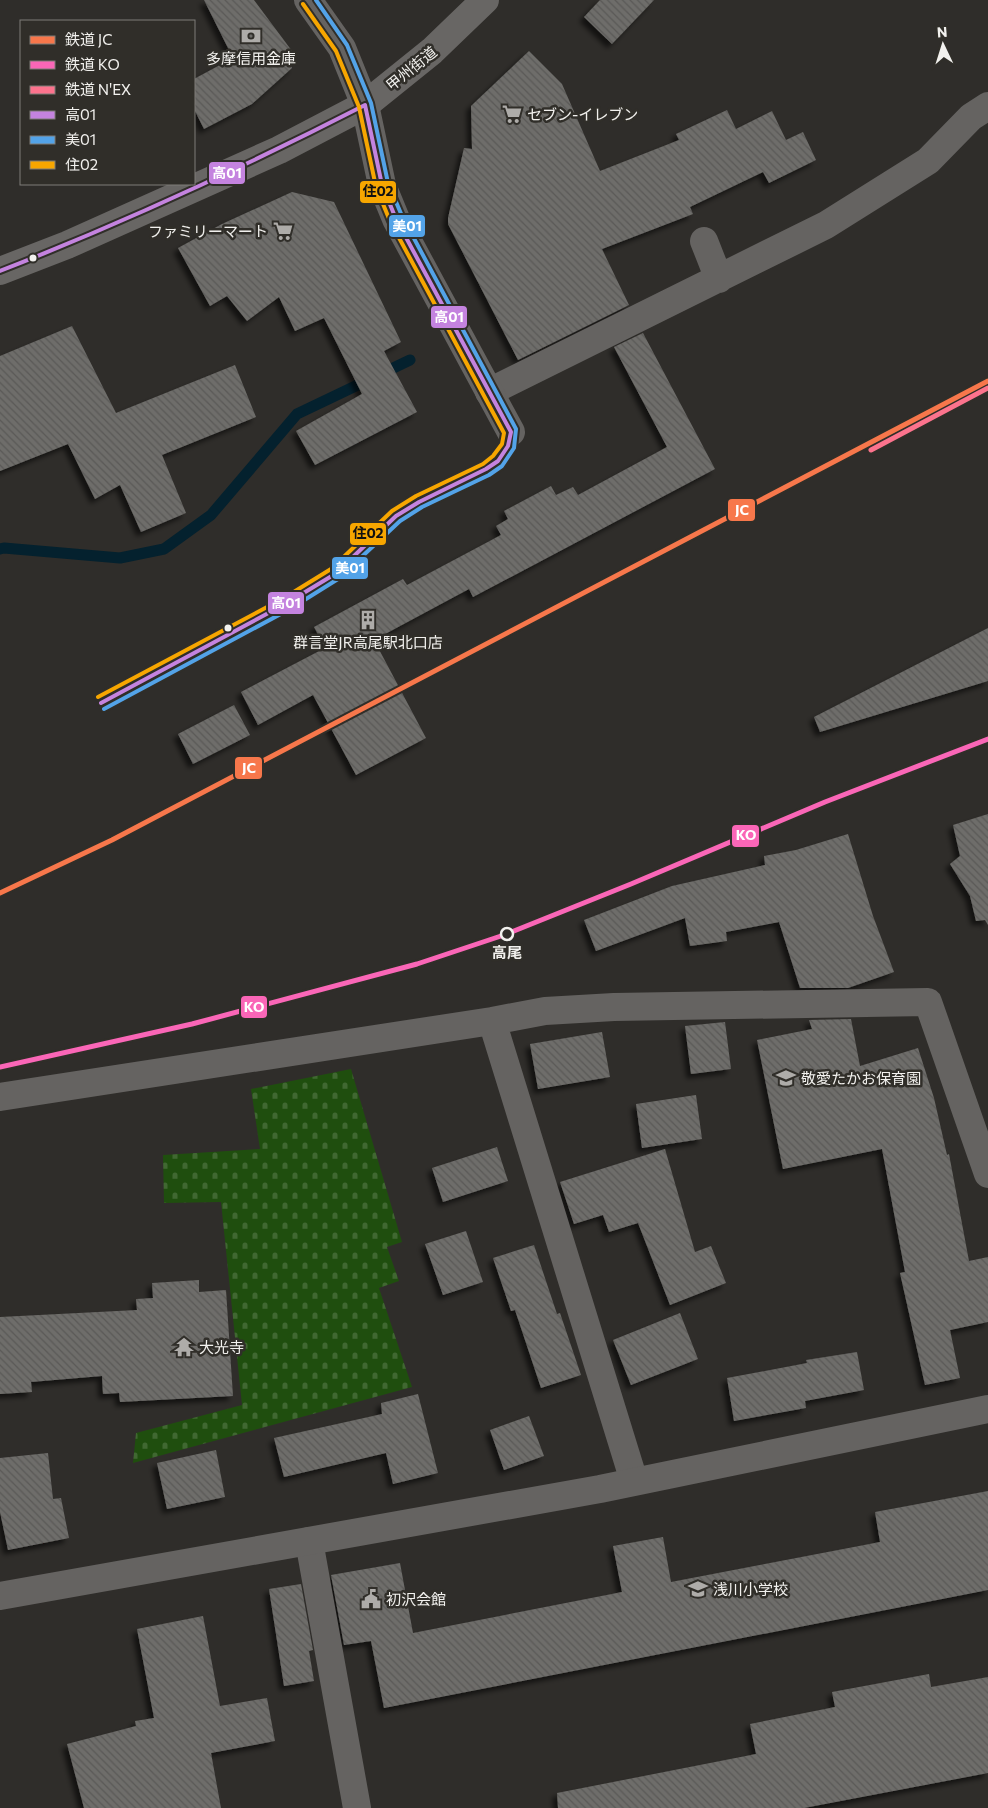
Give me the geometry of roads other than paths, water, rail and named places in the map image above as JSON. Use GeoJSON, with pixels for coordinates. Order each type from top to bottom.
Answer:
{"type":"FeatureCollection","features":[{"type":"Feature","properties":{"kind":"highway","name":"甲州街道"},"geometry":{"type":"LineString","coordinates":[[0,271],[67,245],[279,150],[364,105],[432,51],[485,0]]}},
{"type":"Feature","properties":{"kind":"street"},"geometry":{"type":"LineString","coordinates":[[308,0],[342,48],[364,105],[382,185],[396,219],[510,432]]}},
{"type":"Feature","properties":{"kind":"street"},"geometry":{"type":"LineString","coordinates":[[489,392],[826,225],[928,162],[971,116],[988,106]]}},
{"type":"Feature","properties":{"kind":"street"},"geometry":{"type":"LineString","coordinates":[[704,241],[719,279]]}},
{"type":"Feature","properties":{"kind":"street"},"geometry":{"type":"LineString","coordinates":[[0,1097],[492,1021],[545,1011],[614,1006],[928,1002],[988,1174]]}},
{"type":"Feature","properties":{"kind":"street"},"geometry":{"type":"LineString","coordinates":[[492,1021],[634,1481]]}},
{"type":"Feature","properties":{"kind":"street"},"geometry":{"type":"LineString","coordinates":[[0,1596],[600,1489],[988,1409]]}},
{"type":"Feature","properties":{"kind":"street"},"geometry":{"type":"LineString","coordinates":[[309,1541],[357,1808]]}},
{"type":"Feature","properties":{"kind":"waterway"},"geometry":{"type":"LineString","coordinates":[[0,549],[120,558],[164,549],[211,515],[297,414],[410,360]]}},
{"type":"Feature","properties":{"kind":"rail line","name":"JC"},"geometry":{"type":"LineString","coordinates":[[0,893],[112,840],[988,381]]}},
{"type":"Feature","properties":{"kind":"rail line","name":"N'EX"},"geometry":{"type":"LineString","coordinates":[[871,450],[988,388]]}},
{"type":"Feature","properties":{"kind":"rail line","name":"KO"},"geometry":{"type":"LineString","coordinates":[[0,1067],[192,1024],[417,964],[504,935],[825,802],[988,739]]}},
{"type":"Feature","properties":{"kind":"place","name":"多摩信用金庫"},"geometry":{"type":"Point","coordinates":[251,36]}},
{"type":"Feature","properties":{"kind":"place","name":"セブン-イレブン"},"geometry":{"type":"Point","coordinates":[512,114]}},
{"type":"Feature","properties":{"kind":"place","name":"ファミリーマート"},"geometry":{"type":"Point","coordinates":[283,231]}},
{"type":"Feature","properties":{"kind":"place","name":"群言堂JR高尾駅北口店"},"geometry":{"type":"Point","coordinates":[368,620]}},
{"type":"Feature","properties":{"kind":"place","name":"高尾"},"geometry":{"type":"Point","coordinates":[507,934]}},
{"type":"Feature","properties":{"kind":"place","name":"敬愛たかお保育園"},"geometry":{"type":"Point","coordinates":[786,1078]}},
{"type":"Feature","properties":{"kind":"place","name":"大光寺"},"geometry":{"type":"Point","coordinates":[184,1347]}},
{"type":"Feature","properties":{"kind":"place","name":"浅川小学校"},"geometry":{"type":"Point","coordinates":[698,1589]}},
{"type":"Feature","properties":{"kind":"place","name":"初沢会館"},"geometry":{"type":"Point","coordinates":[371,1599]}}]}
